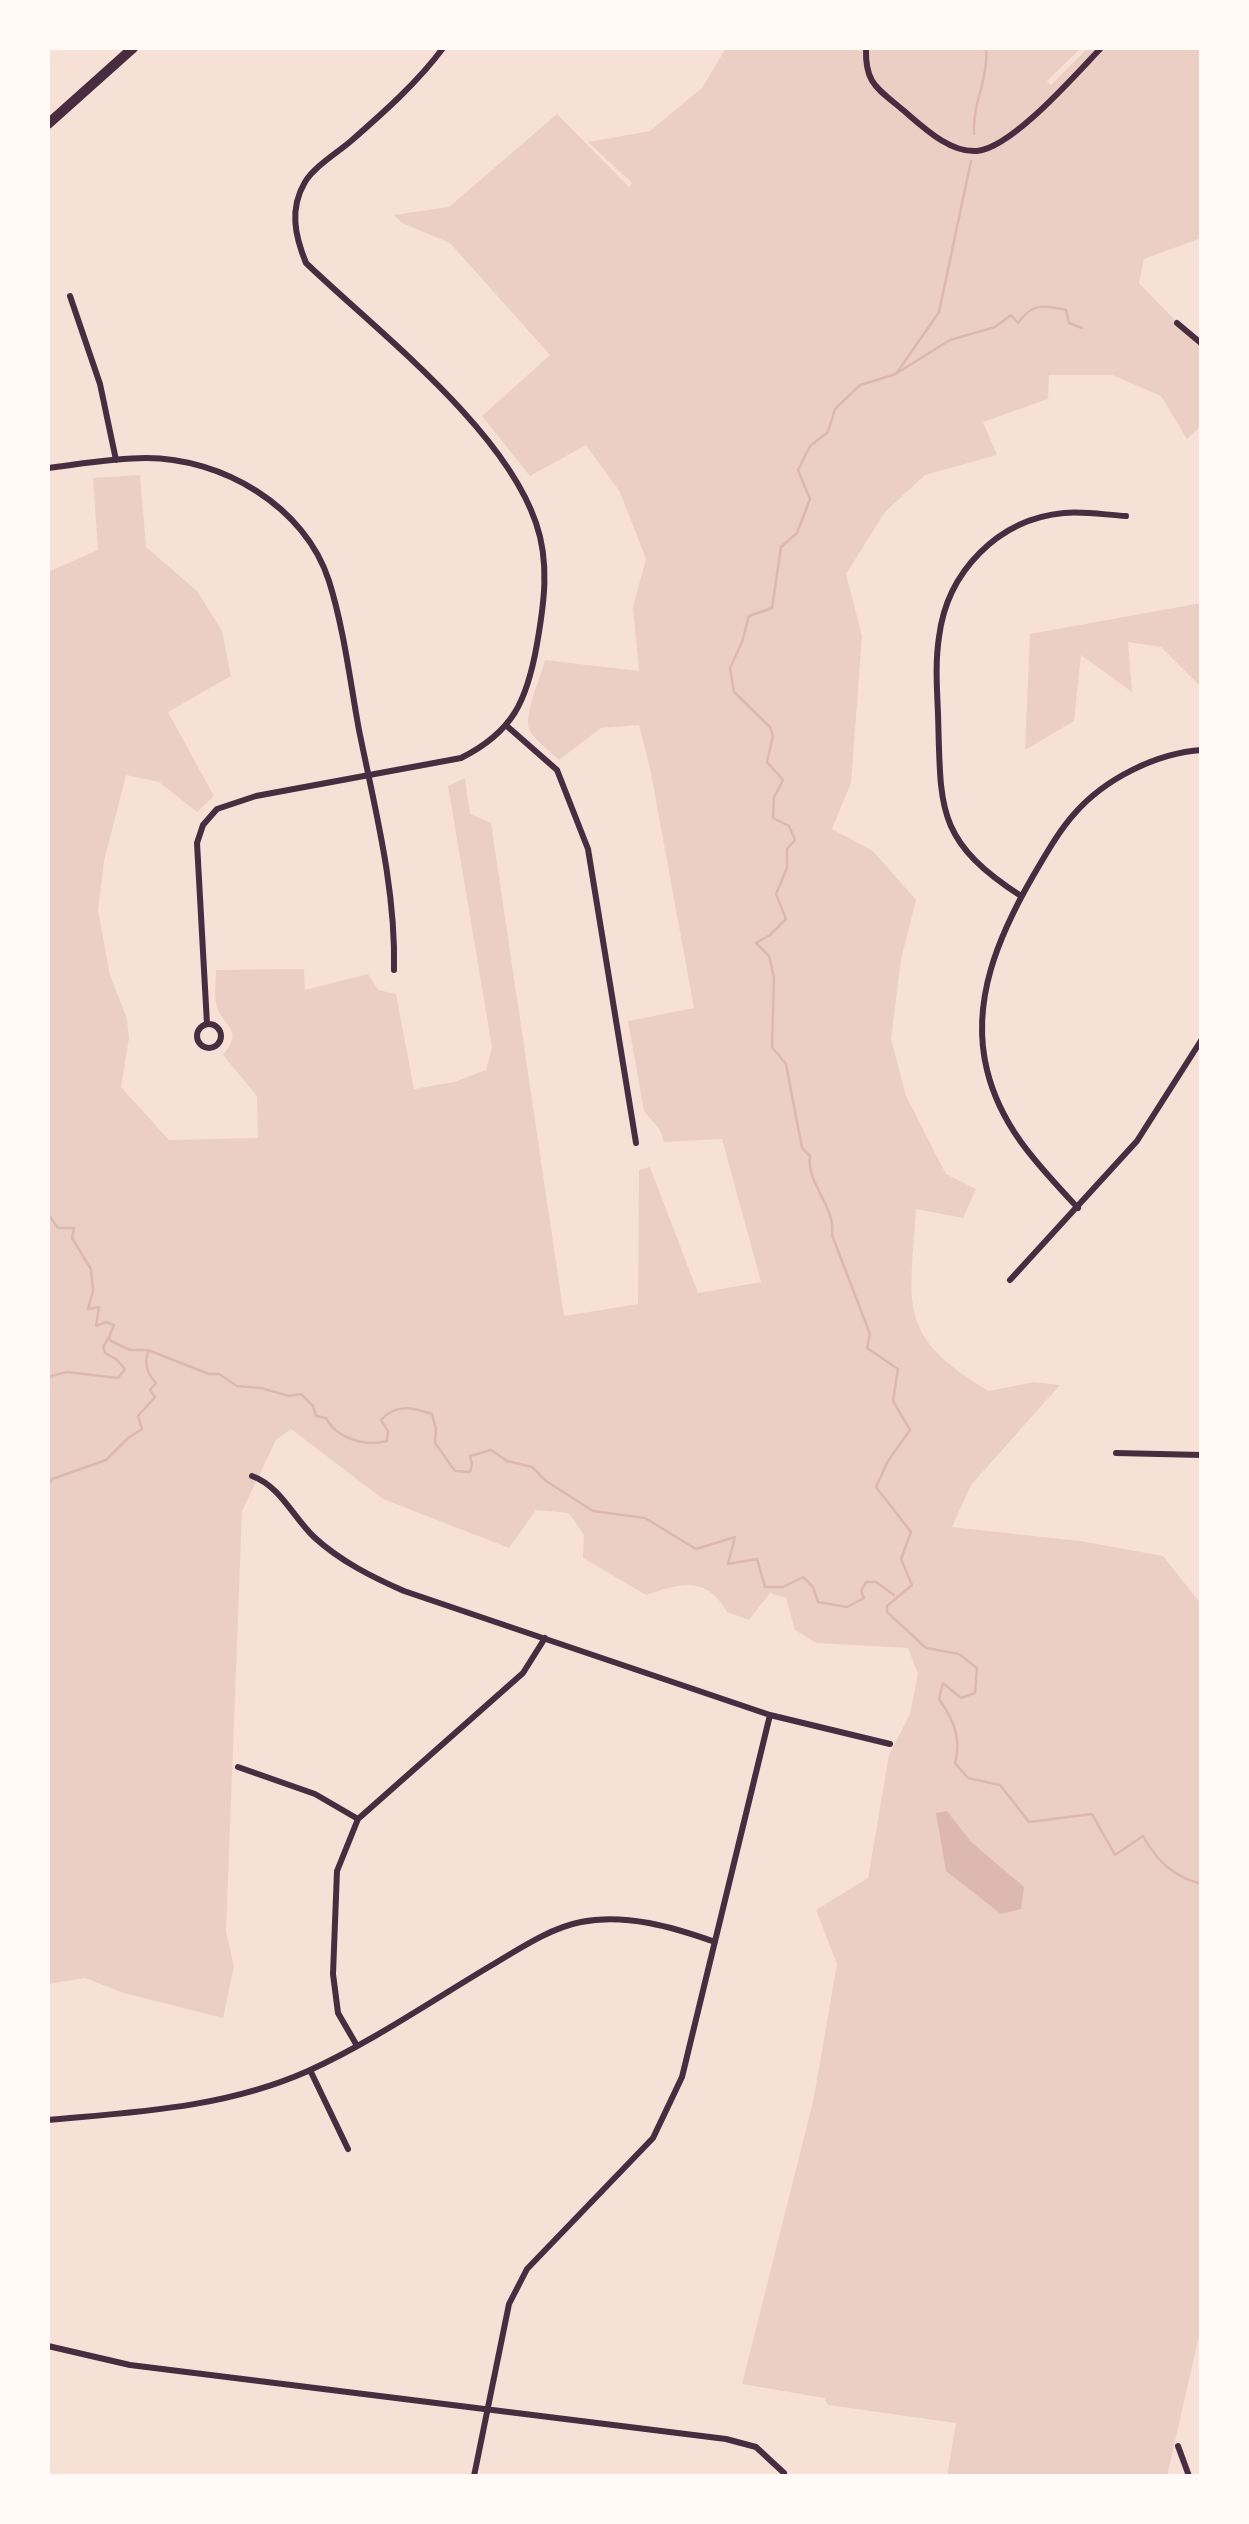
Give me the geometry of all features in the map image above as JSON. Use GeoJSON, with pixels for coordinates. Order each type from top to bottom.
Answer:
{"type":"FeatureCollection","features":[{"type":"Feature","properties":{"kind":"main road"},"geometry":{"type":"LineString","coordinates":[[48,124],[133,48]]}},
{"type":"Feature","properties":{"kind":"street"},"geometry":{"type":"LineString","coordinates":[[208,1024],[197,844],[203,825],[217,809],[256,796],[461,758],[485,746],[508,727],[532,670],[545,578],[536,523],[518,483],[488,441],[393,342],[306,263],[294,220],[306,180],[359,134],[444,48]]}},
{"type":"Feature","properties":{"kind":"street"},"geometry":{"type":"LineString","coordinates":[[866,48],[866,67],[872,84],[932,134],[950,145],[976,151],[1007,139],[1101,48]]}},
{"type":"Feature","properties":{"kind":"street"},"geometry":{"type":"LineString","coordinates":[[70,296],[100,384],[116,460]]}},
{"type":"Feature","properties":{"kind":"street"},"geometry":{"type":"LineString","coordinates":[[1177,323],[1202,344]]}},
{"type":"Feature","properties":{"kind":"street"},"geometry":{"type":"LineString","coordinates":[[48,468],[147,458],[181,461],[269,497],[300,530],[329,580],[392,901],[394,970]]}},
{"type":"Feature","properties":{"kind":"street"},"geometry":{"type":"LineString","coordinates":[[1021,896],[973,862],[950,827],[940,793],[936,664],[939,634],[952,589],[975,556],[996,537],[1037,518],[1066,512],[1126,516]]}},
{"type":"Feature","properties":{"kind":"street"},"geometry":{"type":"LineString","coordinates":[[508,727],[557,770],[588,849],[636,1144]]}},
{"type":"Feature","properties":{"kind":"street"},"geometry":{"type":"LineString","coordinates":[[1078,1208],[1022,1148],[1000,1108],[987,1070],[983,1004],[1003,930],[1052,843],[1098,792],[1160,758],[1202,750]]}},
{"type":"Feature","properties":{"kind":"street"},"geometry":{"type":"LineString","coordinates":[[1010,1280],[1137,1141],[1202,1038]]}},
{"type":"Feature","properties":{"kind":"street"},"geometry":{"type":"LineString","coordinates":[[1191,1054],[1202,1061]]}},
{"type":"Feature","properties":{"kind":"street"},"geometry":{"type":"LineString","coordinates":[[1116,1453],[1202,1456]]}},
{"type":"Feature","properties":{"kind":"street"},"geometry":{"type":"LineString","coordinates":[[252,1476],[266,1481],[314,1537],[351,1565],[404,1591],[770,1715],[890,1744]]}},
{"type":"Feature","properties":{"kind":"street"},"geometry":{"type":"LineString","coordinates":[[356,2044],[338,2013],[333,1974],[337,1871],[358,1819],[523,1673],[545,1638]]}},
{"type":"Feature","properties":{"kind":"street"},"geometry":{"type":"LineString","coordinates":[[474,2476],[509,2304],[527,2269],[632,2163],[663,2121],[682,2077],[770,1715]]}},
{"type":"Feature","properties":{"kind":"street"},"geometry":{"type":"LineString","coordinates":[[238,1767],[315,1794],[358,1819]]}},
{"type":"Feature","properties":{"kind":"street"},"geometry":{"type":"LineString","coordinates":[[48,2120],[209,2103],[258,2090],[310,2070],[508,1955],[578,1922],[626,1920],[715,1942]]}},
{"type":"Feature","properties":{"kind":"street"},"geometry":{"type":"LineString","coordinates":[[310,2070],[348,2149]]}},
{"type":"Feature","properties":{"kind":"street"},"geometry":{"type":"LineString","coordinates":[[48,2346],[130,2364],[726,2438],[756,2447],[784,2472]]}},
{"type":"Feature","properties":{"kind":"street"},"geometry":{"type":"LineString","coordinates":[[1178,2446],[1189,2476]]}},
{"type":"Feature","properties":{"kind":"shaded area"},"geometry":{"type":"Polygon","coordinates":[[[726,48],[1081,48],[1047,81],[1051,85],[1088,48],[1201,48],[1201,238],[1144,259],[1139,283],[1201,347],[1201,426],[1187,439],[1161,396],[1112,375],[1049,375],[1048,399],[983,422],[997,455],[925,475],[885,512],[846,574],[862,636],[851,783],[832,829],[873,851],[916,900],[901,959],[891,1039],[906,1096],[946,1174],[976,1189],[963,1218],[916,1209],[912,1271],[915,1316],[923,1335],[938,1353],[989,1391],[1034,1382],[1060,1385],[971,1485],[952,1527],[1080,1541],[1163,1556],[1201,1604],[1202,2323],[1167,2476],[947,2476],[956,2423],[828,2405],[824,2398],[742,2384],[813,2102],[837,1964],[816,1910],[868,1878],[889,1755],[910,1714],[918,1674],[908,1648],[816,1643],[795,1630],[786,1598],[770,1593],[749,1620],[727,1612],[719,1600],[701,1587],[681,1586],[646,1595],[583,1558],[584,1535],[569,1513],[536,1510],[509,1548],[383,1499],[291,1429],[276,1440],[242,1511],[226,1932],[234,1966],[223,2018],[124,1993],[85,1978],[48,1984],[48,572],[98,550],[93,478],[140,475],[146,547],[197,591],[222,631],[231,676],[168,712],[214,796],[197,812],[159,782],[126,775],[104,861],[98,910],[110,975],[127,1019],[129,1038],[121,1087],[169,1140],[258,1138],[257,1096],[223,1055],[230,1046],[232,1033],[216,1004],[216,970],[304,969],[305,990],[368,974],[378,990],[396,994],[414,1089],[454,1082],[486,1070],[492,1047],[448,786],[465,778],[470,814],[491,823],[564,1316],[638,1304],[639,1170],[650,1167],[698,1293],[761,1282],[722,1139],[664,1142],[660,1130],[644,1111],[628,1021],[694,1008],[639,725],[601,728],[559,760],[528,725],[545,660],[639,671],[633,607],[646,559],[620,492],[586,445],[530,476],[482,416],[550,355],[450,243],[402,223],[394,215],[449,207],[557,114],[629,187],[632,183],[588,142],[650,131],[702,88],[726,48]]]}},
{"type":"Feature","properties":{"kind":"shaded area"},"geometry":{"type":"Polygon","coordinates":[[[1201,603],[1201,687],[1161,647],[1128,642],[1132,692],[1081,655],[1074,721],[1025,750],[1030,634],[1201,603]]]}},
{"type":"Feature","properties":{"kind":"shaded area"},"geometry":{"type":"Polygon","coordinates":[[[947,1811],[971,1842],[1024,1887],[1021,1909],[1001,1914],[946,1871],[936,1813],[947,1811]]]}},
{"type":"Feature","properties":{"kind":"waterway"},"geometry":{"type":"LineString","coordinates":[[974,134],[986,48]]}},
{"type":"Feature","properties":{"kind":"waterway"},"geometry":{"type":"LineString","coordinates":[[971,161],[939,312],[896,374],[860,385],[835,409],[828,432],[810,446],[798,470],[810,499],[797,533],[781,547],[772,608],[749,616],[730,668],[734,692],[770,727],[773,736],[767,762],[783,780],[774,797],[773,818],[789,826],[795,840],[787,849],[787,868],[776,894],[786,919],[756,943],[769,956],[774,977],[772,1047],[786,1064],[802,1148],[810,1156],[812,1176],[830,1214],[832,1235],[870,1334],[867,1348],[898,1369],[893,1401],[910,1430],[888,1461],[876,1487],[911,1532],[901,1559],[912,1585],[887,1606],[887,1612],[926,1648],[959,1654],[977,1668],[975,1693],[961,1698],[943,1683],[939,1699],[955,1729],[955,1763],[968,1778],[1000,1785],[1029,1822],[1092,1814],[1115,1855],[1143,1836],[1167,1867],[1202,1884]]}},
{"type":"Feature","properties":{"kind":"waterway"},"geometry":{"type":"LineString","coordinates":[[897,373],[950,340],[995,327],[1011,315],[1018,323],[1039,307],[1066,310],[1069,323],[1082,328]]}},
{"type":"Feature","properties":{"kind":"waterway"},"geometry":{"type":"LineString","coordinates":[[48,1214],[58,1228],[74,1228],[72,1238],[91,1269],[93,1291],[88,1309],[99,1307],[96,1326],[106,1322],[114,1325],[111,1341],[130,1350],[148,1350],[209,1374],[219,1374],[237,1386],[289,1396],[301,1394],[313,1406],[316,1416],[326,1418],[344,1436],[361,1442],[387,1441],[388,1431],[381,1420],[392,1411],[412,1409],[432,1414],[435,1443],[455,1471],[470,1472],[470,1456],[491,1450],[507,1461],[532,1467],[546,1481],[593,1511],[645,1518],[696,1549],[735,1537],[728,1564],[757,1559],[765,1587],[783,1587],[803,1577],[813,1587],[818,1602],[847,1607],[864,1598],[861,1591],[866,1582],[876,1582],[894,1595]]}},
{"type":"Feature","properties":{"kind":"waterway"},"geometry":{"type":"LineString","coordinates":[[48,1377],[67,1372],[118,1378],[125,1369],[105,1353],[103,1347],[109,1337]]}},
{"type":"Feature","properties":{"kind":"waterway"},"geometry":{"type":"LineString","coordinates":[[48,1485],[52,1479],[106,1460],[142,1429],[138,1416],[155,1397],[150,1390],[156,1383],[147,1369],[148,1352]]}}]}
